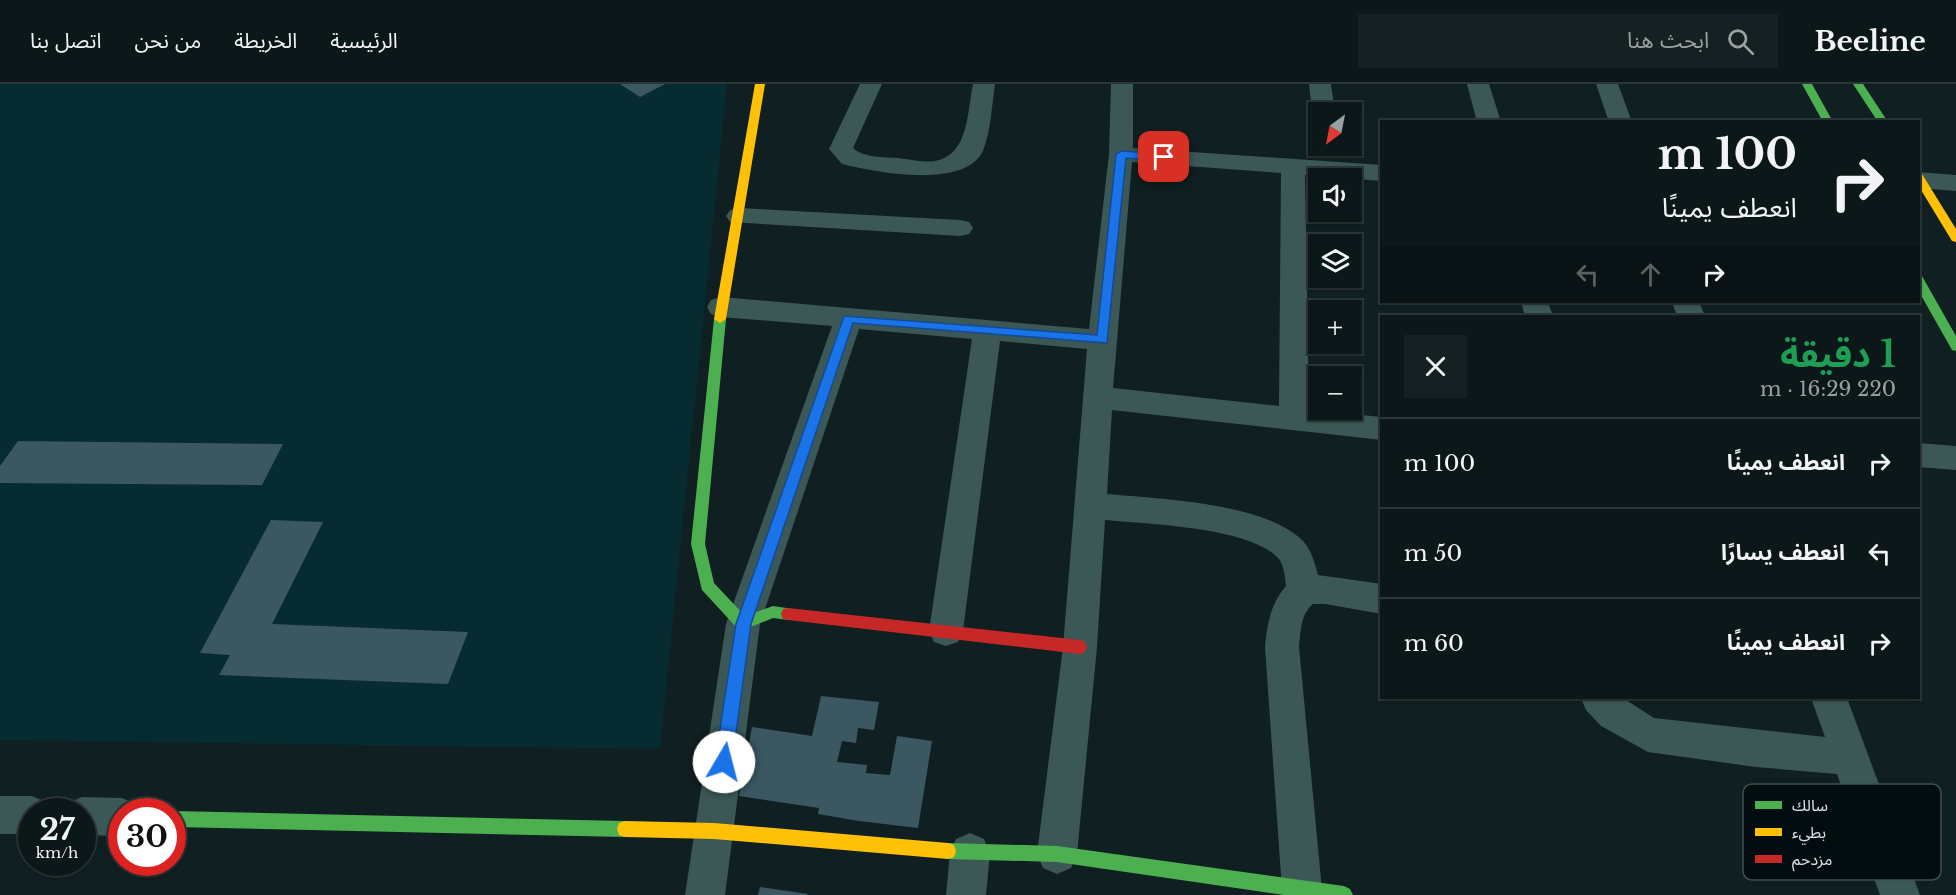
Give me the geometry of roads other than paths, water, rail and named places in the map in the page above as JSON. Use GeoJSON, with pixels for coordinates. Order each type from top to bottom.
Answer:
{"type":"FeatureCollection","features":[{"type":"Feature","properties":{"kind":"street"},"geometry":{"type":"LineString","coordinates":[[743,624],[707,586],[699,544],[721,307],[739,216],[760,84]]}},
{"type":"Feature","properties":{"kind":"street"},"geometry":{"type":"LineString","coordinates":[[871,84],[841,149],[851,159],[933,169],[956,163],[972,149],[984,84]]}},
{"type":"Feature","properties":{"kind":"street"},"geometry":{"type":"LineString","coordinates":[[1057,854],[1080,647],[1092,506],[1102,340],[1121,154],[1121,84]]}},
{"type":"Feature","properties":{"kind":"street"},"geometry":{"type":"LineString","coordinates":[[1320,84],[1323,102]]}},
{"type":"Feature","properties":{"kind":"street"},"geometry":{"type":"LineString","coordinates":[[1478,84],[1488,120]]}},
{"type":"Feature","properties":{"kind":"street"},"geometry":{"type":"LineString","coordinates":[[1607,84],[1620,120]]}},
{"type":"Feature","properties":{"kind":"street"},"geometry":{"type":"LineString","coordinates":[[1807,84],[1827,120]]}},
{"type":"Feature","properties":{"kind":"street"},"geometry":{"type":"LineString","coordinates":[[1858,84],[1882,120]]}},
{"type":"Feature","properties":{"kind":"street"},"geometry":{"type":"LineString","coordinates":[[1121,154],[1308,168]]}},
{"type":"Feature","properties":{"kind":"street"},"geometry":{"type":"LineString","coordinates":[[1293,167],[1294,420]]}},
{"type":"Feature","properties":{"kind":"street"},"geometry":{"type":"LineString","coordinates":[[1362,172],[1380,173]]}},
{"type":"Feature","properties":{"kind":"street"},"geometry":{"type":"LineString","coordinates":[[1920,179],[1956,183]]}},
{"type":"Feature","properties":{"kind":"street"},"geometry":{"type":"LineString","coordinates":[[1920,179],[1956,238]]}},
{"type":"Feature","properties":{"kind":"street"},"geometry":{"type":"LineString","coordinates":[[739,216],[960,228]]}},
{"type":"Feature","properties":{"kind":"street"},"geometry":{"type":"LineString","coordinates":[[1920,283],[1956,347]]}},
{"type":"Feature","properties":{"kind":"street"},"geometry":{"type":"LineString","coordinates":[[721,307],[1102,340]]}},
{"type":"Feature","properties":{"kind":"street"},"geometry":{"type":"LineString","coordinates":[[705,895],[743,624],[848,319]]}},
{"type":"Feature","properties":{"kind":"street"},"geometry":{"type":"LineString","coordinates":[[946,631],[987,330]]}},
{"type":"Feature","properties":{"kind":"street"},"geometry":{"type":"LineString","coordinates":[[1100,398],[1380,429]]}},
{"type":"Feature","properties":{"kind":"street"},"geometry":{"type":"LineString","coordinates":[[1920,455],[1956,458]]}},
{"type":"Feature","properties":{"kind":"street"},"geometry":{"type":"LineString","coordinates":[[1092,506],[1186,515],[1257,529],[1290,550],[1301,571],[1304,591]]}},
{"type":"Feature","properties":{"kind":"street"},"geometry":{"type":"LineString","coordinates":[[1302,890],[1282,647],[1287,612],[1294,597],[1304,591],[1318,589],[1380,599]]}},
{"type":"Feature","properties":{"kind":"street"},"geometry":{"type":"LineString","coordinates":[[743,624],[773,612],[1080,647]]}},
{"type":"Feature","properties":{"kind":"street"},"geometry":{"type":"LineString","coordinates":[[1600,699],[1623,720],[1648,735],[1756,749],[1851,757]]}},
{"type":"Feature","properties":{"kind":"street"},"geometry":{"type":"LineString","coordinates":[[1829,699],[1861,784]]}},
{"type":"Feature","properties":{"kind":"street"},"geometry":{"type":"LineString","coordinates":[[0,814],[18,815]]}},
{"type":"Feature","properties":{"kind":"street"},"geometry":{"type":"LineString","coordinates":[[186,819],[714,831],[970,853],[1057,854],[1344,895]]}},
{"type":"Feature","properties":{"kind":"street"},"geometry":{"type":"LineString","coordinates":[[966,895],[970,853]]}},
{"type":"Feature","properties":{"kind":"street"},"geometry":{"type":"LineString","coordinates":[[1895,880],[1900,895]]}}]}
